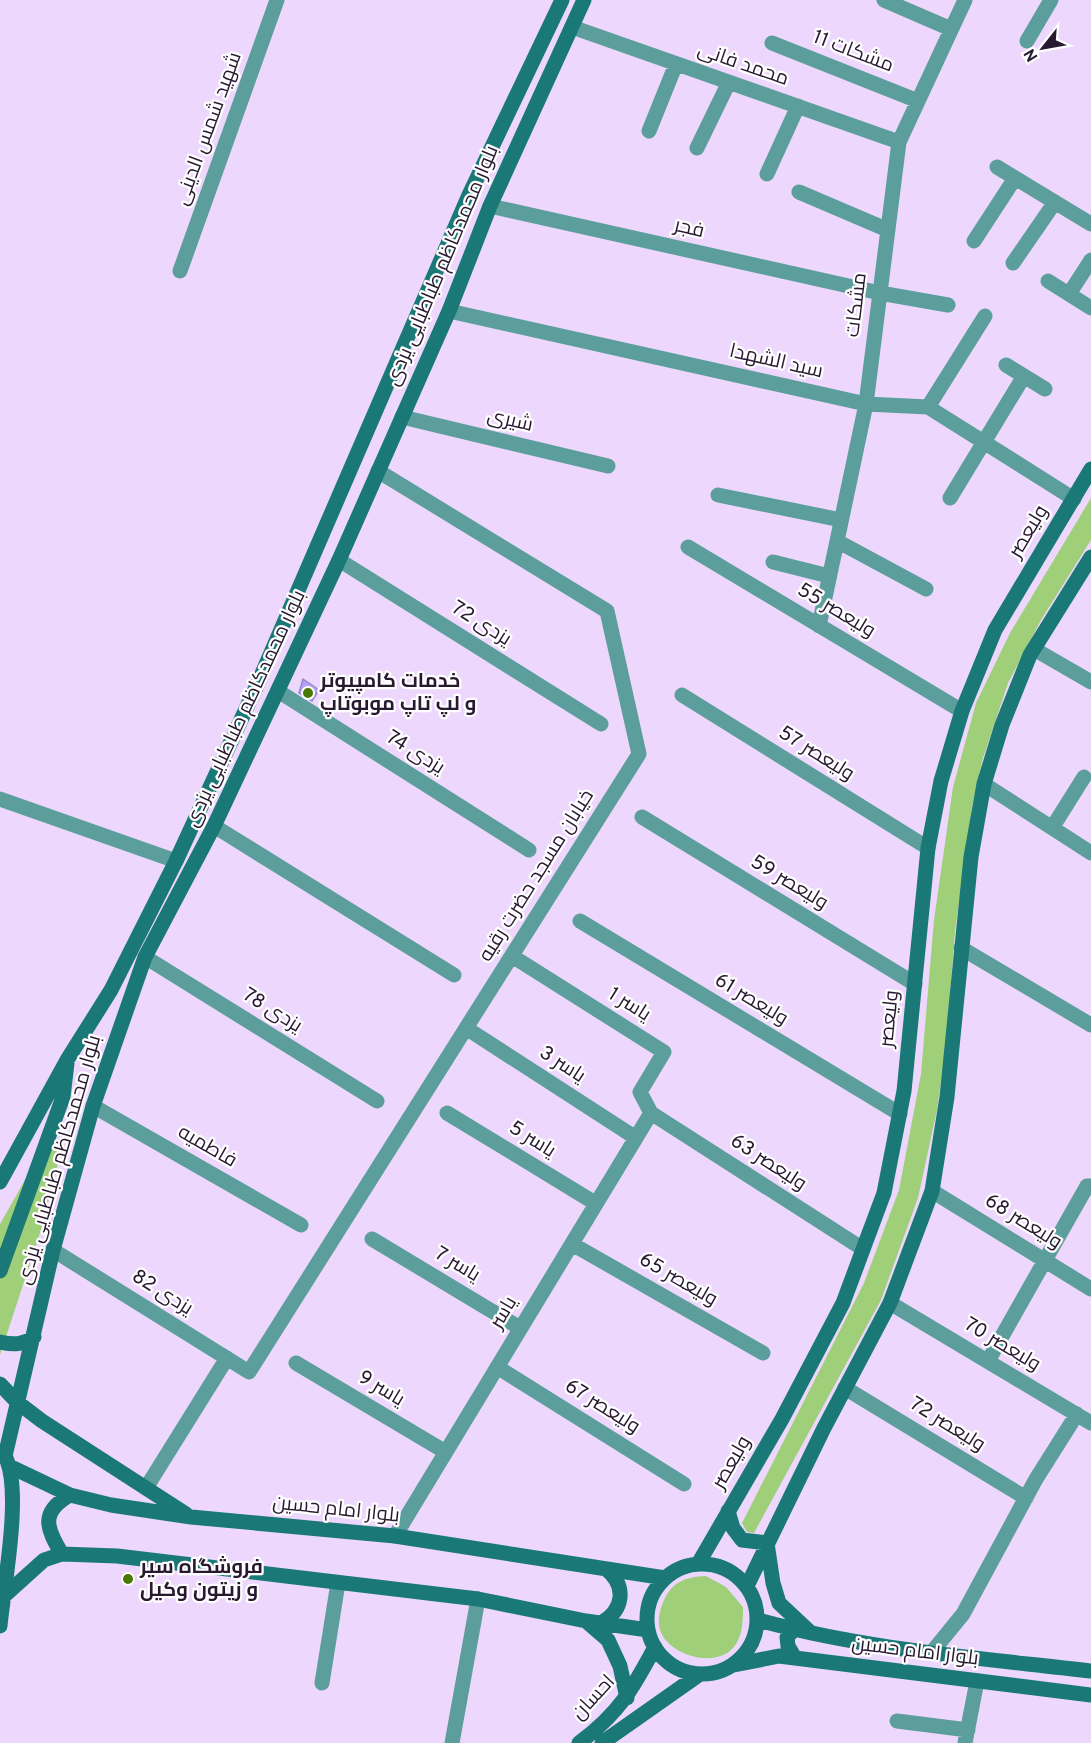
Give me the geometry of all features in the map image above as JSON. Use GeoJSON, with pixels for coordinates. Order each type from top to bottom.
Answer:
{"type":"FeatureCollection","features":[{"type":"Feature","properties":{"kind":"main road","name":"بلوار محمدکاظم طباطبایی یزدی"},"geometry":{"type":"LineString","coordinates":[[0,1182],[67,1060],[111,990],[176,861],[258,683],[469,195],[562,0]]}},
{"type":"Feature","properties":{"kind":"main road","name":"بلوار محمدکاظم طباطبایی یزدی"},"geometry":{"type":"LineString","coordinates":[[0,1626],[12,1507],[5,1458],[17,1402],[53,1250],[93,1106],[145,957],[214,826],[339,560],[449,311],[490,206],[584,0]]}},
{"type":"Feature","properties":{"kind":"main road"},"geometry":{"type":"LineString","coordinates":[[521,85],[528,97],[541,95]]}},
{"type":"Feature","properties":{"kind":"main road"},"geometry":{"type":"LineString","coordinates":[[508,112],[518,112],[529,121]]}},
{"type":"Feature","properties":{"kind":"main road","name":"ولیعصر"},"geometry":{"type":"LineString","coordinates":[[698,1564],[806,1376],[843,1303],[884,1193],[900,1114],[928,848],[941,781],[962,711],[995,630],[1091,469]]}},
{"type":"Feature","properties":{"kind":"main road"},"geometry":{"type":"LineString","coordinates":[[747,1586],[890,1303],[932,1191],[947,1097],[970,857],[984,784],[1002,725],[1034,649],[1091,557]]}},
{"type":"Feature","properties":{"kind":"main road"},"geometry":{"type":"LineString","coordinates":[[0,1271],[63,1097],[67,1060]]}},
{"type":"Feature","properties":{"kind":"main road"},"geometry":{"type":"LineString","coordinates":[[0,1342],[14,1345],[26,1343],[34,1337]]}},
{"type":"Feature","properties":{"kind":"main road"},"geometry":{"type":"LineString","coordinates":[[0,1384],[17,1402],[191,1517]]}},
{"type":"Feature","properties":{"kind":"main road","name":"بلوار امام حسین"},"geometry":{"type":"LineString","coordinates":[[5,1458],[70,1495],[111,1505],[191,1517],[394,1536],[665,1578]]}},
{"type":"Feature","properties":{"kind":"main road"},"geometry":{"type":"LineString","coordinates":[[62,1554],[51,1535],[49,1516],[57,1503],[70,1495]]}},
{"type":"Feature","properties":{"kind":"main road"},"geometry":{"type":"LineString","coordinates":[[728,1511],[733,1528],[742,1539],[767,1543]]}},
{"type":"Feature","properties":{"kind":"main road"},"geometry":{"type":"LineString","coordinates":[[767,1543],[773,1583],[779,1603],[811,1633]]}},
{"type":"Feature","properties":{"kind":"main road"},"geometry":{"type":"LineString","coordinates":[[3,1597],[44,1560],[62,1554],[117,1556],[478,1599],[594,1622],[648,1630]]}},
{"type":"Feature","properties":{"kind":"main road"},"geometry":{"type":"LineString","coordinates":[[698,1564],[716,1565],[733,1573],[747,1586],[755,1602],[758,1620],[755,1637],[746,1653],[734,1665],[718,1672],[700,1674],[683,1671],[667,1662],[655,1647],[648,1630],[648,1611],[653,1594],[665,1578],[680,1568],[698,1564]]}},
{"type":"Feature","properties":{"kind":"main road"},"geometry":{"type":"LineString","coordinates":[[594,1622],[611,1617],[618,1609],[621,1598],[615,1576],[606,1569]]}},
{"type":"Feature","properties":{"kind":"main road","name":"بلوار امام حسین"},"geometry":{"type":"LineString","coordinates":[[758,1620],[794,1630],[932,1652],[1091,1671]]}},
{"type":"Feature","properties":{"kind":"main road"},"geometry":{"type":"LineString","coordinates":[[594,1622],[608,1640],[620,1666],[627,1698]]}},
{"type":"Feature","properties":{"kind":"main road"},"geometry":{"type":"LineString","coordinates":[[794,1630],[788,1637],[788,1646],[795,1658]]}},
{"type":"Feature","properties":{"kind":"main road","name":"احسان"},"geometry":{"type":"LineString","coordinates":[[579,1743],[604,1724],[627,1698],[655,1647]]}},
{"type":"Feature","properties":{"kind":"main road","name":"بلوار امام حسین"},"geometry":{"type":"LineString","coordinates":[[734,1665],[778,1656],[1091,1695]]}},
{"type":"Feature","properties":{"kind":"main road","name":"احسان"},"geometry":{"type":"LineString","coordinates":[[602,1743],[700,1674]]}},
{"type":"Feature","properties":{"kind":"street","name":"شهید شمس الدینی"},"geometry":{"type":"LineString","coordinates":[[180,271],[277,0]]}},
{"type":"Feature","properties":{"kind":"street"},"geometry":{"type":"LineString","coordinates":[[884,0],[951,29]]}},
{"type":"Feature","properties":{"kind":"street","name":"مشکات"},"geometry":{"type":"LineString","coordinates":[[819,626],[866,404],[899,142],[965,0]]}},
{"type":"Feature","properties":{"kind":"street"},"geometry":{"type":"LineString","coordinates":[[1027,41],[1051,0]]}},
{"type":"Feature","properties":{"kind":"street","name":"محمد فانی"},"geometry":{"type":"LineString","coordinates":[[572,27],[899,142]]}},
{"type":"Feature","properties":{"kind":"street","name":"11 مشکات"},"geometry":{"type":"LineString","coordinates":[[772,43],[918,100]]}},
{"type":"Feature","properties":{"kind":"street"},"geometry":{"type":"LineString","coordinates":[[650,131],[676,64]]}},
{"type":"Feature","properties":{"kind":"street"},"geometry":{"type":"LineString","coordinates":[[697,148],[729,82]]}},
{"type":"Feature","properties":{"kind":"street"},"geometry":{"type":"LineString","coordinates":[[767,174],[798,106]]}},
{"type":"Feature","properties":{"kind":"street"},"geometry":{"type":"LineString","coordinates":[[997,167],[1055,202],[1089,219]]}},
{"type":"Feature","properties":{"kind":"street"},"geometry":{"type":"LineString","coordinates":[[974,241],[1015,178]]}},
{"type":"Feature","properties":{"kind":"street"},"geometry":{"type":"LineString","coordinates":[[799,192],[888,230]]}},
{"type":"Feature","properties":{"kind":"street"},"geometry":{"type":"LineString","coordinates":[[1013,263],[1055,202]]}},
{"type":"Feature","properties":{"kind":"street","name":"فجر"},"geometry":{"type":"LineString","coordinates":[[490,206],[880,293],[948,305]]}},
{"type":"Feature","properties":{"kind":"street"},"geometry":{"type":"LineString","coordinates":[[1069,294],[1091,260]]}},
{"type":"Feature","properties":{"kind":"street"},"geometry":{"type":"LineString","coordinates":[[1048,281],[1091,308]]}},
{"type":"Feature","properties":{"kind":"street","name":"سید الشهدا"},"geometry":{"type":"LineString","coordinates":[[449,311],[866,404],[928,407],[1074,499]]}},
{"type":"Feature","properties":{"kind":"street"},"geometry":{"type":"LineString","coordinates":[[928,407],[985,316]]}},
{"type":"Feature","properties":{"kind":"street"},"geometry":{"type":"LineString","coordinates":[[1006,365],[1045,389]]}},
{"type":"Feature","properties":{"kind":"street"},"geometry":{"type":"LineString","coordinates":[[950,498],[1024,376]]}},
{"type":"Feature","properties":{"kind":"street","name":"شیری"},"geometry":{"type":"LineString","coordinates":[[402,417],[608,466]]}},
{"type":"Feature","properties":{"kind":"street","name":"خیابان مسجد حضرت رقیه"},"geometry":{"type":"LineString","coordinates":[[249,1372],[639,754],[607,611],[378,471]]}},
{"type":"Feature","properties":{"kind":"street"},"geometry":{"type":"LineString","coordinates":[[718,495],[841,520]]}},
{"type":"Feature","properties":{"kind":"street"},"geometry":{"type":"LineString","coordinates":[[837,540],[927,589]]}},
{"type":"Feature","properties":{"kind":"street","name":"ولیعصر 55"},"geometry":{"type":"LineString","coordinates":[[688,547],[962,711]]}},
{"type":"Feature","properties":{"kind":"street","name":"یزدی 72"},"geometry":{"type":"LineString","coordinates":[[339,560],[601,724]]}},
{"type":"Feature","properties":{"kind":"street"},"geometry":{"type":"LineString","coordinates":[[773,562],[829,576]]}},
{"type":"Feature","properties":{"kind":"street"},"geometry":{"type":"LineString","coordinates":[[1034,649],[1091,682]]}},
{"type":"Feature","properties":{"kind":"street","name":"یزدی 74"},"geometry":{"type":"LineString","coordinates":[[278,691],[529,850]]}},
{"type":"Feature","properties":{"kind":"street","name":"ولیعصر 57"},"geometry":{"type":"LineString","coordinates":[[682,695],[928,848]]}},
{"type":"Feature","properties":{"kind":"street"},"geometry":{"type":"LineString","coordinates":[[1052,828],[1084,777]]}},
{"type":"Feature","properties":{"kind":"street"},"geometry":{"type":"LineString","coordinates":[[984,784],[1091,853]]}},
{"type":"Feature","properties":{"kind":"street"},"geometry":{"type":"LineString","coordinates":[[0,799],[176,861]]}},
{"type":"Feature","properties":{"kind":"street","name":"ولیعصر 59"},"geometry":{"type":"LineString","coordinates":[[642,818],[915,984]]}},
{"type":"Feature","properties":{"kind":"street"},"geometry":{"type":"LineString","coordinates":[[214,826],[454,975]]}},
{"type":"Feature","properties":{"kind":"street","name":"ولیعصر 61"},"geometry":{"type":"LineString","coordinates":[[580,921],[900,1114]]}},
{"type":"Feature","properties":{"kind":"street"},"geometry":{"type":"LineString","coordinates":[[961,948],[1091,1025]]}},
{"type":"Feature","properties":{"kind":"street","name":"یاسر 1"},"geometry":{"type":"LineString","coordinates":[[512,956],[664,1052],[640,1092],[651,1113]]}},
{"type":"Feature","properties":{"kind":"street","name":"یزدی 78"},"geometry":{"type":"LineString","coordinates":[[145,957],[377,1101]]}},
{"type":"Feature","properties":{"kind":"street","name":"یاسر 3"},"geometry":{"type":"LineString","coordinates":[[466,1028],[636,1138]]}},
{"type":"Feature","properties":{"kind":"street","name":"فاطمیه"},"geometry":{"type":"LineString","coordinates":[[93,1106],[301,1225]]}},
{"type":"Feature","properties":{"kind":"street","name":"یاسر 5"},"geometry":{"type":"LineString","coordinates":[[447,1113],[595,1203]]}},
{"type":"Feature","properties":{"kind":"street","name":"یاسر"},"geometry":{"type":"LineString","coordinates":[[394,1536],[651,1113]]}},
{"type":"Feature","properties":{"kind":"street","name":"ولیعصر 63"},"geometry":{"type":"LineString","coordinates":[[651,1113],[863,1249]]}},
{"type":"Feature","properties":{"kind":"street"},"geometry":{"type":"LineString","coordinates":[[988,1361],[1043,1260],[1087,1186],[1091,1186]]}},
{"type":"Feature","properties":{"kind":"street","name":"ولیعصر 68"},"geometry":{"type":"LineString","coordinates":[[932,1191],[1091,1289]]}},
{"type":"Feature","properties":{"kind":"street","name":"یاسر 7"},"geometry":{"type":"LineString","coordinates":[[372,1239],[520,1328]]}},
{"type":"Feature","properties":{"kind":"street","name":"ولیعصر 65"},"geometry":{"type":"LineString","coordinates":[[572,1244],[763,1353]]}},
{"type":"Feature","properties":{"kind":"street","name":"یزدی 82"},"geometry":{"type":"LineString","coordinates":[[53,1250],[249,1372]]}},
{"type":"Feature","properties":{"kind":"street","name":"ولیعصر 70"},"geometry":{"type":"LineString","coordinates":[[890,1303],[1091,1423]]}},
{"type":"Feature","properties":{"kind":"street"},"geometry":{"type":"LineString","coordinates":[[146,1488],[227,1358]]}},
{"type":"Feature","properties":{"kind":"street","name":"یاسر 9"},"geometry":{"type":"LineString","coordinates":[[296,1363],[444,1451]]}},
{"type":"Feature","properties":{"kind":"street","name":"ولیعصر 67"},"geometry":{"type":"LineString","coordinates":[[497,1367],[684,1484]]}},
{"type":"Feature","properties":{"kind":"street","name":"ولیعصر 72"},"geometry":{"type":"LineString","coordinates":[[846,1388],[1026,1498]]}},
{"type":"Feature","properties":{"kind":"street"},"geometry":{"type":"LineString","coordinates":[[932,1652],[963,1614],[1026,1498],[1077,1414]]}},
{"type":"Feature","properties":{"kind":"street"},"geometry":{"type":"LineString","coordinates":[[322,1683],[338,1582]]}},
{"type":"Feature","properties":{"kind":"street"},"geometry":{"type":"LineString","coordinates":[[452,1743],[478,1599]]}},
{"type":"Feature","properties":{"kind":"street"},"geometry":{"type":"LineString","coordinates":[[897,1721],[966,1737],[977,1680]]}},
{"type":"Feature","properties":{"kind":"green space"},"geometry":{"type":"Polygon","coordinates":[[[1091,498],[1091,540],[1041,620],[1008,683],[983,758],[972,807],[955,932],[946,1044],[937,1110],[918,1198],[881,1300],[754,1533],[747,1532],[742,1523],[864,1283],[899,1190],[921,1074],[934,920],[953,787],[976,703],[1010,633],[1091,498]]]}},
{"type":"Feature","properties":{"kind":"green space"},"geometry":{"type":"Polygon","coordinates":[[[46,1143],[61,1152],[41,1230],[0,1355],[0,1224],[46,1143]]]}},
{"type":"Feature","properties":{"kind":"green space"},"geometry":{"type":"Polygon","coordinates":[[[706,1576],[726,1587],[743,1607],[742,1630],[738,1641],[731,1650],[713,1658],[691,1656],[672,1646],[660,1630],[659,1622],[663,1602],[677,1583],[693,1577],[706,1576]]]}},
{"type":"Feature","properties":{"kind":"building","name":"خدمات کامپیوتر و لپ تاپ موبوتاپ"},"geometry":{"type":"Polygon","coordinates":[[[303,679],[319,690],[312,701],[299,693],[303,679]]]}},
{"type":"Feature","properties":{"kind":"place","name":"خدمات کامپیوتر و لپ تاپ موبوتاپ"},"geometry":{"type":"Point","coordinates":[308,693]}},
{"type":"Feature","properties":{"kind":"place","name":"فروشگاه سیر و زیتون وکیل"},"geometry":{"type":"Point","coordinates":[128,1579]}}]}
